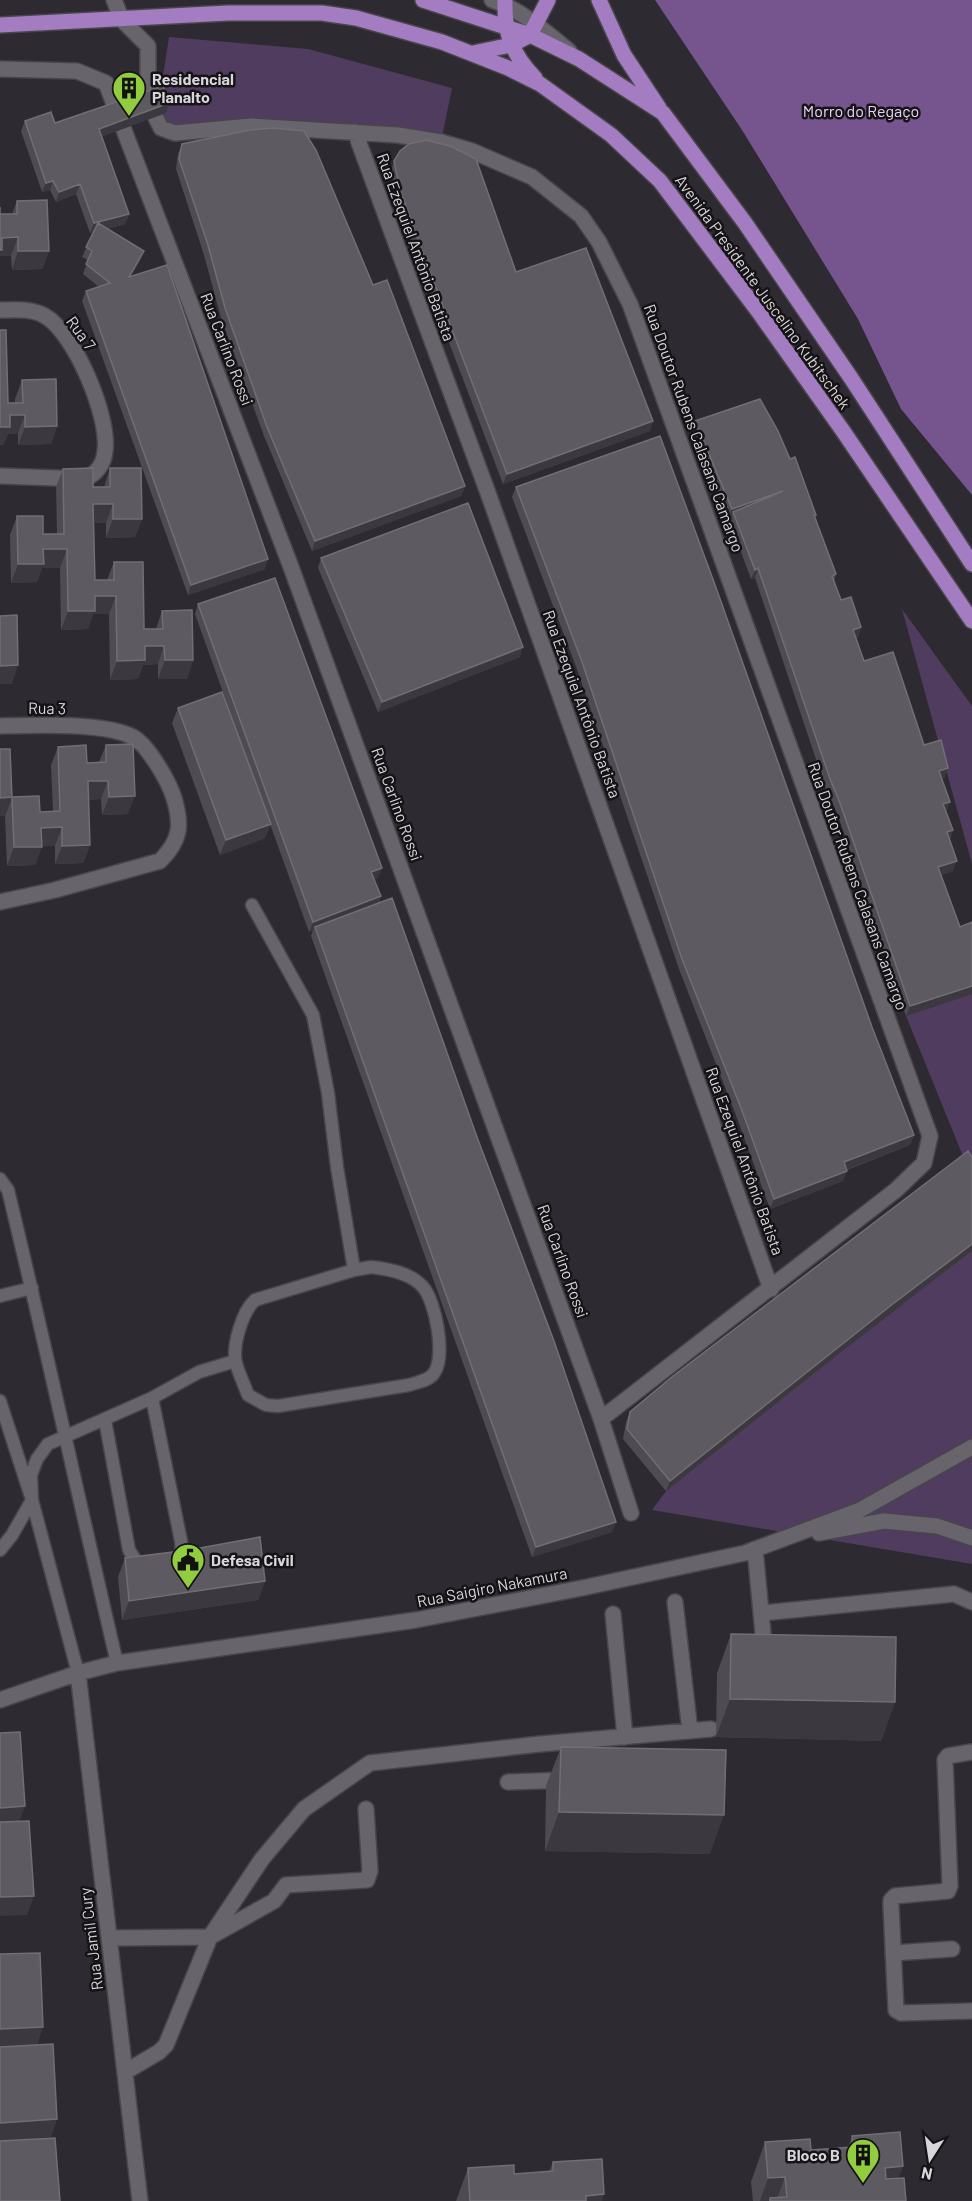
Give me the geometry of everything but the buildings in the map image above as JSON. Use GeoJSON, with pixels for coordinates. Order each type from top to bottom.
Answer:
{"type":"FeatureCollection","features":[{"type":"Feature","properties":{"kind":"main road","name":"Avenida Presidente Juscelino Kubitschek"},"geometry":{"type":"LineString","coordinates":[[423,0],[505,25],[533,29],[663,113],[752,233],[851,378],[972,564]]}},
{"type":"Feature","properties":{"kind":"main road"},"geometry":{"type":"LineString","coordinates":[[473,53],[511,45],[533,29],[548,0]]}},
{"type":"Feature","properties":{"kind":"main road"},"geometry":{"type":"LineString","coordinates":[[599,0],[624,55],[663,113]]}},
{"type":"Feature","properties":{"kind":"main road"},"geometry":{"type":"LineString","coordinates":[[501,1],[511,45],[527,70],[540,84]]}},
{"type":"Feature","properties":{"kind":"main road","name":"Avenida Presidente Juscelino Kubitschek"},"geometry":{"type":"LineString","coordinates":[[0,25],[228,13],[321,13],[356,18],[473,53],[540,84],[611,135],[660,181],[758,310],[972,621]]}},
{"type":"Feature","properties":{"kind":"street"},"geometry":{"type":"LineString","coordinates":[[0,69],[77,71],[106,83],[132,106],[148,46],[122,20],[114,0]]}},
{"type":"Feature","properties":{"kind":"street"},"geometry":{"type":"LineString","coordinates":[[501,1],[533,29]]}},
{"type":"Feature","properties":{"kind":"street","name":"Rua Doutor Rubens Calasans Camargo"},"geometry":{"type":"LineString","coordinates":[[132,106],[161,128],[176,133],[251,126],[355,132],[398,135],[441,142],[472,151],[532,177],[581,216],[600,242],[630,304],[930,1136],[924,1163],[916,1173],[771,1289]]}},
{"type":"Feature","properties":{"kind":"street","name":"Rua Carlino Rossi"},"geometry":{"type":"LineString","coordinates":[[132,106],[291,567],[602,1419],[632,1513]]}},
{"type":"Feature","properties":{"kind":"street","name":"Rua Ezequiel Antônio Batista"},"geometry":{"type":"LineString","coordinates":[[355,132],[488,492],[771,1289]]}},
{"type":"Feature","properties":{"kind":"street","name":"Rua 7"},"geometry":{"type":"LineString","coordinates":[[0,310],[27,310],[45,316],[64,334],[80,358],[102,415],[106,438],[105,453],[94,475],[85,479],[0,476]]}},
{"type":"Feature","properties":{"kind":"street","name":"Rua 3"},"geometry":{"type":"LineString","coordinates":[[0,726],[50,725],[93,728],[134,737],[143,745],[171,787],[179,814],[176,840],[170,851],[160,861],[0,902]]}},
{"type":"Feature","properties":{"kind":"street"},"geometry":{"type":"LineString","coordinates":[[602,1419],[771,1289]]}},
{"type":"Feature","properties":{"kind":"street","name":"Rua Saigiro Nakamura"},"geometry":{"type":"LineString","coordinates":[[0,1700],[78,1673],[117,1663],[416,1620],[582,1588],[755,1549],[860,1510],[971,1448]]}},
{"type":"Feature","properties":{"kind":"street"},"geometry":{"type":"LineString","coordinates":[[783,1540],[884,1521],[938,1526],[972,1538]]}},
{"type":"Feature","properties":{"kind":"street"},"geometry":{"type":"LineString","coordinates":[[755,1549],[764,1644]]}},
{"type":"Feature","properties":{"kind":"street"},"geometry":{"type":"LineString","coordinates":[[762,1613],[954,1594],[972,1602]]}},
{"type":"Feature","properties":{"kind":"street"},"geometry":{"type":"LineString","coordinates":[[675,1602],[690,1731]]}},
{"type":"Feature","properties":{"kind":"street"},"geometry":{"type":"LineString","coordinates":[[613,1614],[625,1737]]}},
{"type":"Feature","properties":{"kind":"street","name":"Rua Jamil Cury"},"geometry":{"type":"LineString","coordinates":[[78,1673],[140,2201]]}},
{"type":"Feature","properties":{"kind":"street"},"geometry":{"type":"LineString","coordinates":[[125,2072],[159,2052],[166,2045],[210,1937],[262,1859],[304,1809],[370,1763],[711,1729]]}},
{"type":"Feature","properties":{"kind":"street"},"geometry":{"type":"LineString","coordinates":[[508,1782],[575,1779],[573,1741]]}},
{"type":"Feature","properties":{"kind":"street"},"geometry":{"type":"LineString","coordinates":[[972,1752],[954,1754],[945,1760],[950,1886],[948,1891],[895,1896],[891,1900],[895,2006],[901,2013],[972,2011]]}},
{"type":"Feature","properties":{"kind":"street"},"geometry":{"type":"LineString","coordinates":[[109,1938],[210,1937],[274,1901],[286,1885],[367,1880],[370,1871],[366,1809]]}},
{"type":"Feature","properties":{"kind":"street"},"geometry":{"type":"LineString","coordinates":[[892,1953],[952,1949]]}},
{"type":"Feature","properties":{"kind":"lane"},"geometry":{"type":"LineString","coordinates":[[252,905],[313,1015],[328,1093],[337,1167],[354,1270]]}},
{"type":"Feature","properties":{"kind":"lane"},"geometry":{"type":"LineString","coordinates":[[0,1179],[8,1190],[32,1288],[117,1663]]}},
{"type":"Feature","properties":{"kind":"lane"},"geometry":{"type":"LineString","coordinates":[[371,1267],[391,1270],[412,1278],[424,1288],[433,1306],[440,1347],[438,1366],[429,1378],[387,1388],[278,1406],[266,1405],[248,1395],[235,1361],[243,1315],[255,1300],[354,1270],[371,1267]]}},
{"type":"Feature","properties":{"kind":"lane"},"geometry":{"type":"LineString","coordinates":[[0,1296],[32,1288]]}},
{"type":"Feature","properties":{"kind":"lane"},"geometry":{"type":"LineString","coordinates":[[0,1550],[12,1535],[32,1500],[31,1475],[37,1459],[48,1444],[152,1398],[199,1372],[235,1361]]}},
{"type":"Feature","properties":{"kind":"lane"},"geometry":{"type":"LineString","coordinates":[[105,1420],[129,1550],[140,1566],[156,1569],[173,1566],[179,1561],[182,1553],[152,1398]]}},
{"type":"Feature","properties":{"kind":"lane"},"geometry":{"type":"LineString","coordinates":[[0,1401],[32,1500],[78,1673]]}},
{"type":"Feature","properties":{"kind":"shaded area"},"geometry":{"type":"Polygon","coordinates":[[[169,37],[308,49],[452,88],[441,142],[161,128],[160,95],[169,37]]]}},
{"type":"Feature","properties":{"kind":"shaded area"},"geometry":{"type":"Polygon","coordinates":[[[902,609],[972,706],[972,864],[902,609]]]}},
{"type":"Feature","properties":{"kind":"shaded area"},"geometry":{"type":"Polygon","coordinates":[[[972,994],[972,1171],[965,1161],[906,1016],[972,994]]]}},
{"type":"Feature","properties":{"kind":"shaded area"},"geometry":{"type":"Polygon","coordinates":[[[972,1250],[972,1564],[652,1510],[666,1491],[972,1250]]]}},
{"type":"Feature","properties":{"kind":"green space","name":"Morro do Regaço"},"geometry":{"type":"Polygon","coordinates":[[[655,0],[972,0],[972,495],[901,409],[858,319],[742,130],[655,0]]]}},
{"type":"Feature","properties":{"kind":"place","name":"Residencial Planalto"},"geometry":{"type":"Point","coordinates":[129,117]}},
{"type":"Feature","properties":{"kind":"place","name":"Defesa Civil"},"geometry":{"type":"Point","coordinates":[188,1589]}},
{"type":"Feature","properties":{"kind":"place","name":"Bloco B"},"geometry":{"type":"Point","coordinates":[863,2184]}}]}
